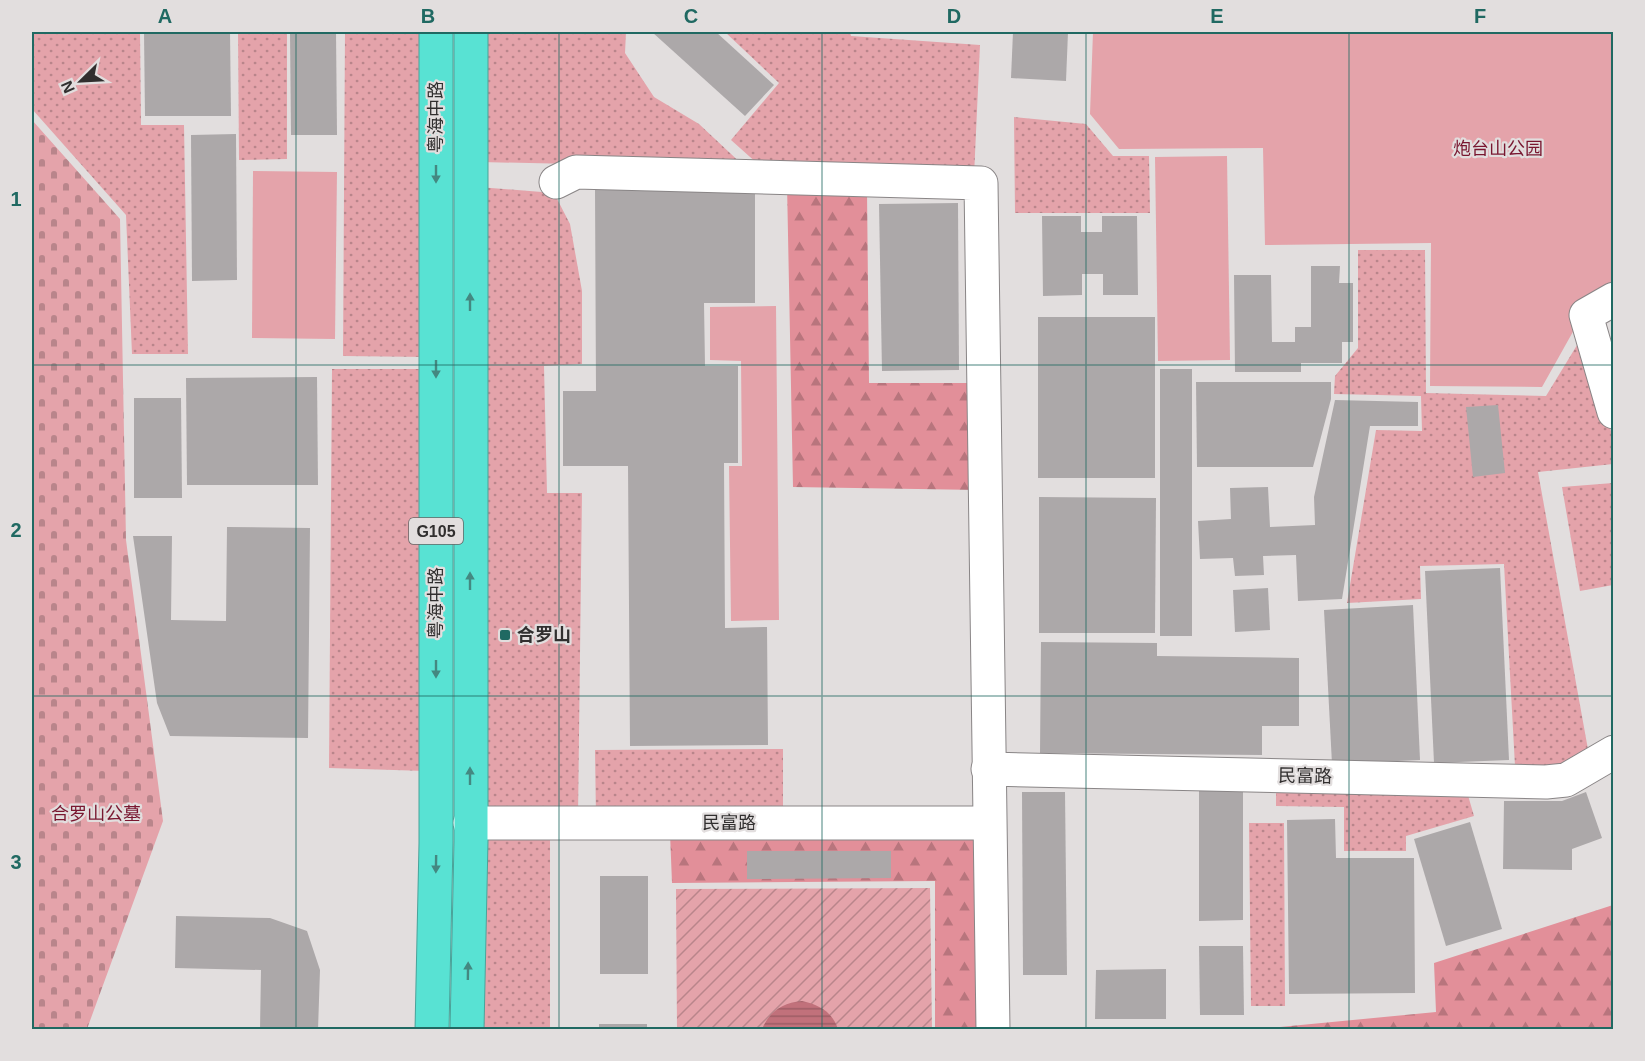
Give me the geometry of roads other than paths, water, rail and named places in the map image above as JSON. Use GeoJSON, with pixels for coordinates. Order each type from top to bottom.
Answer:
{"type":"FeatureCollection","features":[{"type":"Feature","properties":{"kind":"highway","name":"粤海中路"},"geometry":{"type":"LineString","coordinates":[[432,1029],[436,843],[436,32]]}},
{"type":"Feature","properties":{"kind":"highway","name":"粤海中路"},"geometry":{"type":"LineString","coordinates":[[467,1029],[470,823],[471,32]]}},
{"type":"Feature","properties":{"kind":"lane"},"geometry":{"type":"LineString","coordinates":[[556,182],[576,171],[981,183],[988,823],[993,1029]]}},
{"type":"Feature","properties":{"kind":"lane"},"geometry":{"type":"LineString","coordinates":[[1614,299],[1586,315],[1614,411]]}},
{"type":"Feature","properties":{"kind":"lane","name":"民富路"},"geometry":{"type":"LineString","coordinates":[[988,769],[1546,782],[1566,780],[1614,752]]}},
{"type":"Feature","properties":{"kind":"lane","name":"民富路"},"geometry":{"type":"LineString","coordinates":[[470,823],[988,823]]}},
{"type":"Feature","properties":{"kind":"place","name":"合罗山"},"geometry":{"type":"Point","coordinates":[505,635]}},
{"type":"Feature","properties":{"kind":"park label","name":"炮台山公园"},"geometry":{"type":"Point","coordinates":[1498,149]}},
{"type":"Feature","properties":{"kind":"park label","name":"合罗山公墓"},"geometry":{"type":"Point","coordinates":[96,814]}}]}
